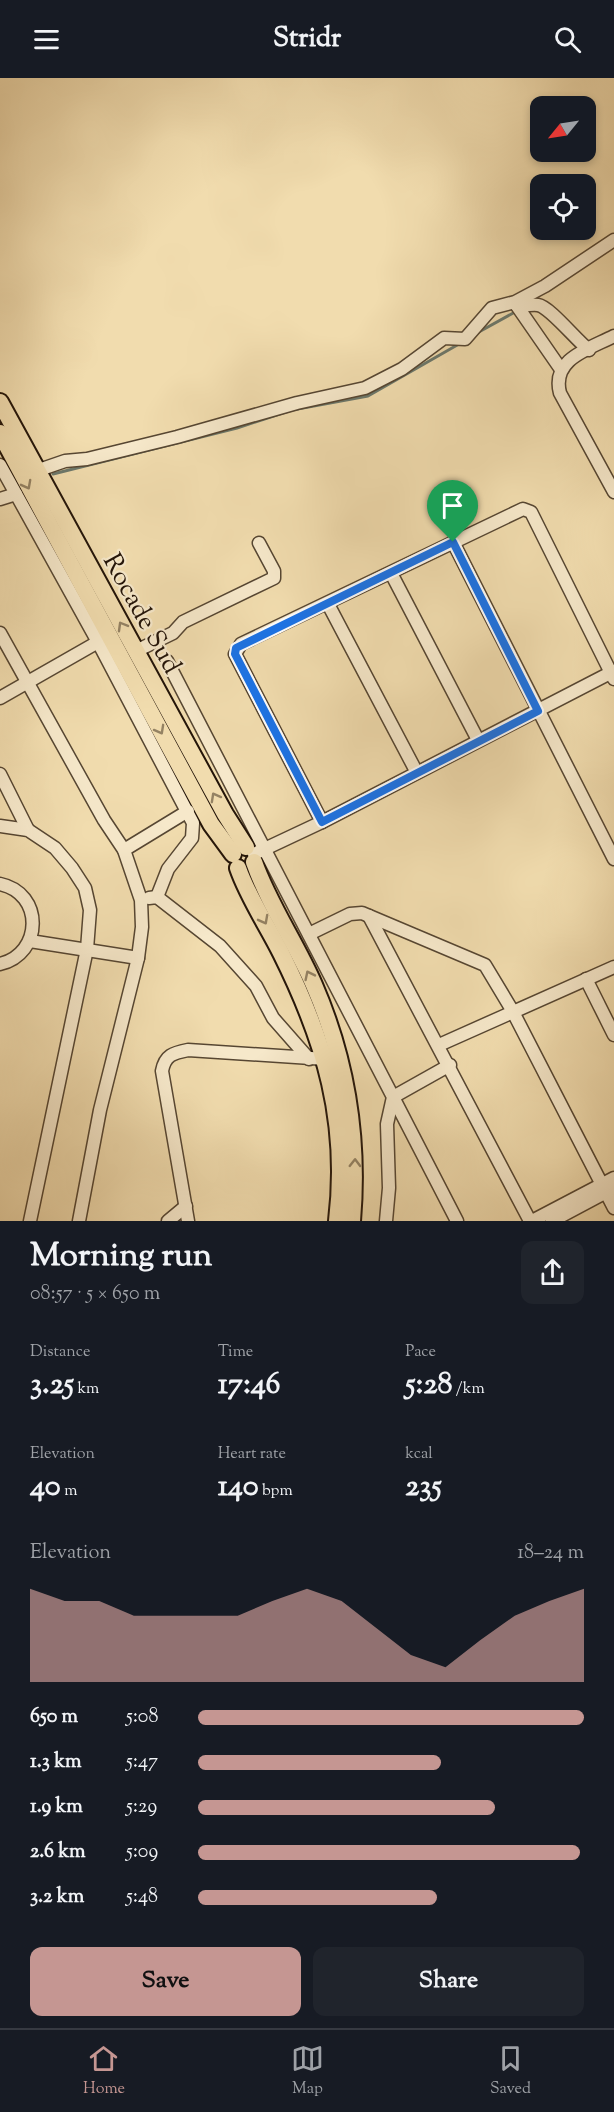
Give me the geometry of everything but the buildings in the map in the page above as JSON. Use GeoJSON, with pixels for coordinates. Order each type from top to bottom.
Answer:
{"type":"FeatureCollection","features":[{"type":"Feature","properties":{"kind":"highway","name":"Rocade Sud"},"geometry":{"type":"LineString","coordinates":[[0,402],[248,856],[314,984],[335,1042],[351,1114],[356,1150],[352,1221]]}},
{"type":"Feature","properties":{"kind":"highway","name":"Rocade Sud"},"geometry":{"type":"LineString","coordinates":[[0,433],[211,824],[248,856],[298,988],[340,1145],[337,1221]]}},
{"type":"Feature","properties":{"kind":"street"},"geometry":{"type":"LineString","coordinates":[[516,304],[614,240]]}},
{"type":"Feature","properties":{"kind":"street"},"geometry":{"type":"LineString","coordinates":[[516,304],[560,368]]}},
{"type":"Feature","properties":{"kind":"street"},"geometry":{"type":"LineString","coordinates":[[36,471],[65,461],[87,459],[365,388],[402,369],[444,338],[465,339],[492,308],[516,304],[546,308],[576,340],[589,350]]}},
{"type":"Feature","properties":{"kind":"street"},"geometry":{"type":"LineString","coordinates":[[614,336],[560,368],[557,376],[560,393],[614,492]]}},
{"type":"Feature","properties":{"kind":"street"},"geometry":{"type":"LineString","coordinates":[[2,473],[16,494],[98,642],[189,811],[193,823],[192,838],[168,869],[158,897]]}},
{"type":"Feature","properties":{"kind":"street"},"geometry":{"type":"LineString","coordinates":[[0,499],[16,494]]}},
{"type":"Feature","properties":{"kind":"street"},"geometry":{"type":"LineString","coordinates":[[248,856],[322,822],[416,771],[613,674],[531,512],[523,509],[241,644],[235,654],[322,822]]}},
{"type":"Feature","properties":{"kind":"street"},"geometry":{"type":"LineString","coordinates":[[453,542],[614,859]]}},
{"type":"Feature","properties":{"kind":"street"},"geometry":{"type":"LineString","coordinates":[[136,651],[173,633],[183,622],[274,578],[274,571],[259,543]]}},
{"type":"Feature","properties":{"kind":"street"},"geometry":{"type":"LineString","coordinates":[[391,573],[478,740]]}},
{"type":"Feature","properties":{"kind":"street"},"geometry":{"type":"LineString","coordinates":[[328,604],[416,771]]}},
{"type":"Feature","properties":{"kind":"street"},"geometry":{"type":"LineString","coordinates":[[0,633],[104,820],[124,850],[141,900],[142,927],[138,958],[100,1110],[79,1221]]}},
{"type":"Feature","properties":{"kind":"street"},"geometry":{"type":"LineString","coordinates":[[0,698],[98,642]]}},
{"type":"Feature","properties":{"kind":"street"},"geometry":{"type":"LineString","coordinates":[[167,661],[248,856],[309,934],[458,1221]]}},
{"type":"Feature","properties":{"kind":"street"},"geometry":{"type":"LineString","coordinates":[[0,774],[28,830]]}},
{"type":"Feature","properties":{"kind":"street"},"geometry":{"type":"LineString","coordinates":[[124,850],[189,811]]}},
{"type":"Feature","properties":{"kind":"street"},"geometry":{"type":"LineString","coordinates":[[0,826],[28,830],[55,848],[85,888],[90,910],[87,949],[30,1221]]}},
{"type":"Feature","properties":{"kind":"street"},"geometry":{"type":"LineString","coordinates":[[0,884],[17,891],[29,905],[34,923],[30,941],[17,956],[0,964]]}},
{"type":"Feature","properties":{"kind":"street"},"geometry":{"type":"LineString","coordinates":[[141,900],[158,897],[220,946],[256,986],[273,1018],[317,1059]]}},
{"type":"Feature","properties":{"kind":"street"},"geometry":{"type":"LineString","coordinates":[[309,934],[354,913],[369,916],[485,965],[512,1010],[607,1188],[614,1208]]}},
{"type":"Feature","properties":{"kind":"street"},"geometry":{"type":"LineString","coordinates":[[369,916],[531,1221],[607,1188]]}},
{"type":"Feature","properties":{"kind":"street"},"geometry":{"type":"LineString","coordinates":[[30,941],[138,958]]}},
{"type":"Feature","properties":{"kind":"street"},"geometry":{"type":"LineString","coordinates":[[439,1045],[512,1010],[614,967]]}},
{"type":"Feature","properties":{"kind":"street"},"geometry":{"type":"LineString","coordinates":[[586,979],[614,1035]]}},
{"type":"Feature","properties":{"kind":"street"},"geometry":{"type":"LineString","coordinates":[[188,1221],[162,1071],[167,1057],[188,1050],[317,1059]]}},
{"type":"Feature","properties":{"kind":"street"},"geometry":{"type":"LineString","coordinates":[[386,1221],[389,1188],[387,1124],[393,1097],[450,1065]]}},
{"type":"Feature","properties":{"kind":"street"},"geometry":{"type":"LineString","coordinates":[[552,1221],[607,1188],[614,1178]]}},
{"type":"Feature","properties":{"kind":"street"},"geometry":{"type":"LineString","coordinates":[[168,1221],[186,1206]]}},
{"type":"Feature","properties":{"kind":"waterway"},"geometry":{"type":"LineString","coordinates":[[477,333],[515,312]]}},
{"type":"Feature","properties":{"kind":"waterway"},"geometry":{"type":"LineString","coordinates":[[53,474],[237,428],[292,410],[368,396],[459,344]]}},
{"type":"Feature","properties":{"kind":"route"},"geometry":{"type":"LineString","coordinates":[[453,542],[538,711],[416,771],[374,796],[322,822],[235,654],[236,648],[453,542]]}}]}
